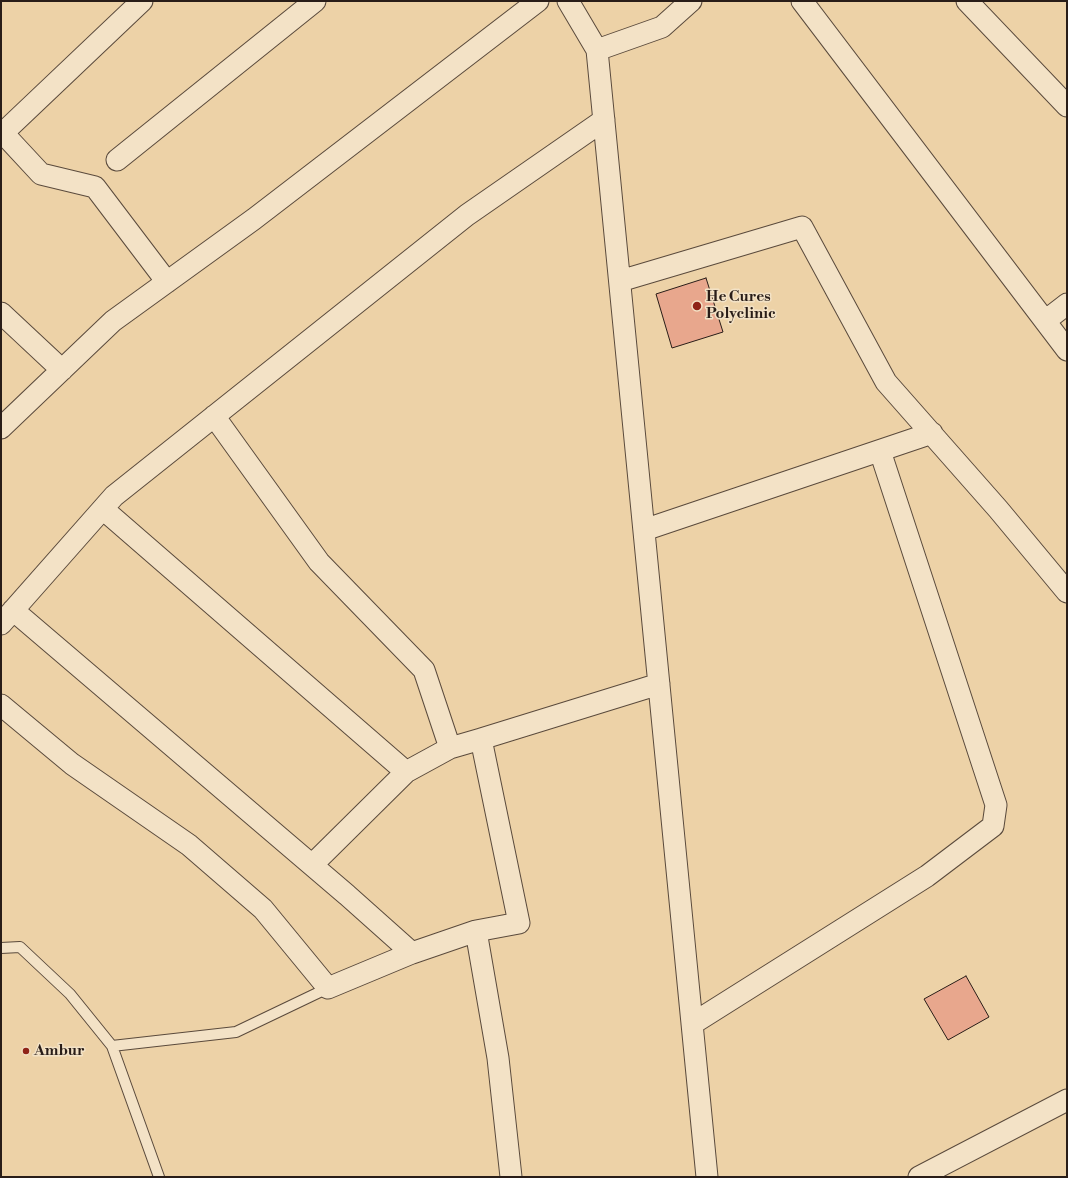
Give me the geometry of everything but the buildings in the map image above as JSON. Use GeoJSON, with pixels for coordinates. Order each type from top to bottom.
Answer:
{"type":"FeatureCollection","features":[{"type":"Feature","properties":{"kind":"street"},"geometry":{"type":"LineString","coordinates":[[142,1],[2,132],[41,174],[95,187],[167,282]]}},
{"type":"Feature","properties":{"kind":"street"},"geometry":{"type":"LineString","coordinates":[[117,160],[315,1]]}},
{"type":"Feature","properties":{"kind":"street"},"geometry":{"type":"LineString","coordinates":[[1,428],[113,322],[254,219],[538,1]]}},
{"type":"Feature","properties":{"kind":"street"},"geometry":{"type":"LineString","coordinates":[[568,1],[597,50],[707,1177]]}},
{"type":"Feature","properties":{"kind":"street"},"geometry":{"type":"LineString","coordinates":[[597,50],[662,27],[691,1]]}},
{"type":"Feature","properties":{"kind":"street"},"geometry":{"type":"LineString","coordinates":[[802,1],[1067,350]]}},
{"type":"Feature","properties":{"kind":"street"},"geometry":{"type":"LineString","coordinates":[[967,1],[1067,106]]}},
{"type":"Feature","properties":{"kind":"street"},"geometry":{"type":"LineString","coordinates":[[412,953],[312,865],[7,617],[114,496],[468,216],[604,120]]}},
{"type":"Feature","properties":{"kind":"street"},"geometry":{"type":"LineString","coordinates":[[620,281],[802,226],[886,382],[998,509],[1067,592]]}},
{"type":"Feature","properties":{"kind":"street"},"geometry":{"type":"LineString","coordinates":[[1045,320],[1067,304]]}},
{"type":"Feature","properties":{"kind":"street"},"geometry":{"type":"LineString","coordinates":[[1,313],[62,370]]}},
{"type":"Feature","properties":{"kind":"street"},"geometry":{"type":"LineString","coordinates":[[214,416],[318,562],[424,670],[450,748]]}},
{"type":"Feature","properties":{"kind":"street"},"geometry":{"type":"LineString","coordinates":[[644,530],[932,433]]}},
{"type":"Feature","properties":{"kind":"street"},"geometry":{"type":"LineString","coordinates":[[692,1024],[928,876],[993,826],[996,805],[880,451]]}},
{"type":"Feature","properties":{"kind":"street"},"geometry":{"type":"LineString","coordinates":[[103,509],[406,772]]}},
{"type":"Feature","properties":{"kind":"street"},"geometry":{"type":"LineString","coordinates":[[312,865],[406,772],[450,748],[659,684]]}},
{"type":"Feature","properties":{"kind":"street"},"geometry":{"type":"LineString","coordinates":[[1,705],[72,764],[189,846],[264,909],[328,988],[412,953],[476,931],[519,923],[481,739]]}},
{"type":"Feature","properties":{"kind":"street"},"geometry":{"type":"LineString","coordinates":[[476,931],[498,1058],[511,1177]]}},
{"type":"Feature","properties":{"kind":"street"},"geometry":{"type":"LineString","coordinates":[[919,1177],[1067,1100]]}},
{"type":"Feature","properties":{"kind":"lane"},"geometry":{"type":"LineString","coordinates":[[1,948],[20,947],[70,994],[112,1046],[159,1177]]}},
{"type":"Feature","properties":{"kind":"lane"},"geometry":{"type":"LineString","coordinates":[[112,1046],[236,1032],[328,988]]}},
{"type":"Feature","properties":{"kind":"place","name":"He Cures Polyclinic"},"geometry":{"type":"Point","coordinates":[697,306]}},
{"type":"Feature","properties":{"kind":"place","name":"Ambur"},"geometry":{"type":"Point","coordinates":[26,1051]}}]}
